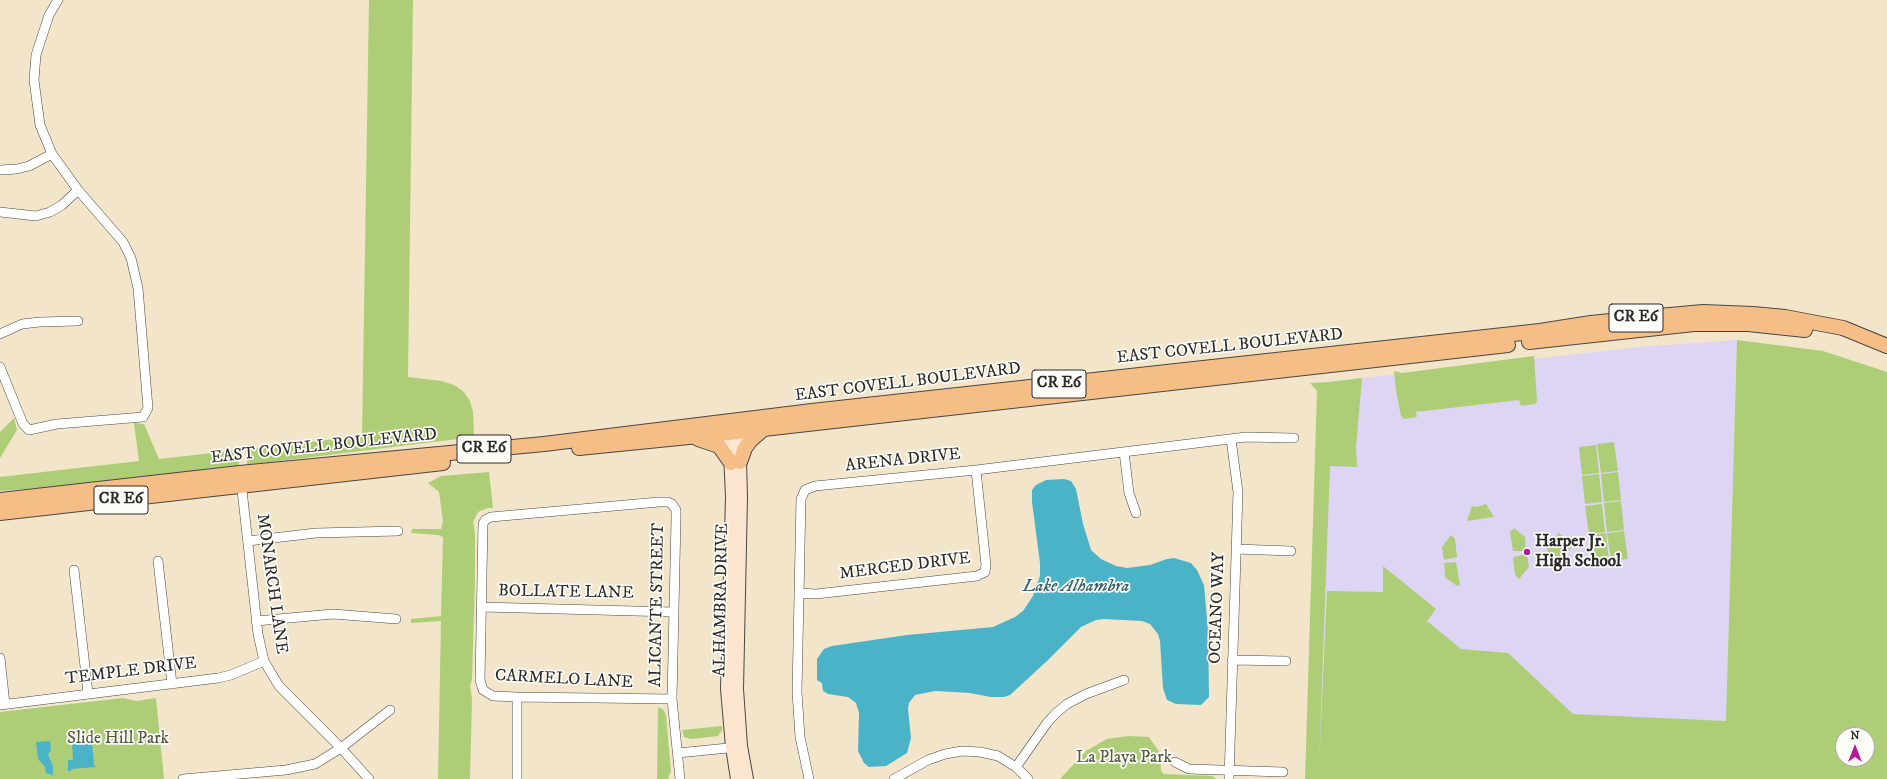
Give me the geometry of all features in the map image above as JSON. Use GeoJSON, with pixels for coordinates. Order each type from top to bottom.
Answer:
{"type":"FeatureCollection","features":[{"type":"Feature","properties":{"kind":"main road","name":"EAST COVELL BOULEVARD"},"geometry":{"type":"LineString","coordinates":[[0,513],[241,480],[544,444],[733,427],[1540,331],[1599,322],[1703,312],[1754,314],[1818,323],[1843,328],[1887,346]]}},
{"type":"Feature","properties":{"kind":"main road","name":"EAST COVELL BOULEVARD"},"geometry":{"type":"LineString","coordinates":[[0,500],[241,480],[688,437],[733,427],[766,428],[1694,324],[1748,324],[1794,328],[1831,335],[1887,350]]}},
{"type":"Feature","properties":{"kind":"main road","name":"ALHAMBRA DRIVE"},"geometry":{"type":"LineString","coordinates":[[733,427],[736,463],[727,688],[736,747],[737,779]]}},
{"type":"Feature","properties":{"kind":"main road"},"geometry":{"type":"LineString","coordinates":[[688,437],[711,442],[719,446],[736,463],[751,440],[766,428]]}},
{"type":"Feature","properties":{"kind":"main road"},"geometry":{"type":"LineString","coordinates":[[0,496],[22,497]]}},
{"type":"Feature","properties":{"kind":"main road","name":"ALHAMBRA DRIVE"},"geometry":{"type":"LineString","coordinates":[[736,747],[747,779]]}},
{"type":"Feature","properties":{"kind":"street"},"geometry":{"type":"LineString","coordinates":[[0,367],[23,424],[29,430],[56,424],[143,417],[148,408],[136,273],[131,258],[123,242],[78,190],[52,154],[40,125],[34,80],[36,55],[49,15],[58,0]]}},
{"type":"Feature","properties":{"kind":"street"},"geometry":{"type":"LineString","coordinates":[[0,170],[29,166],[52,154]]}},
{"type":"Feature","properties":{"kind":"street"},"geometry":{"type":"LineString","coordinates":[[0,212],[36,216],[50,212],[62,205],[78,190]]}},
{"type":"Feature","properties":{"kind":"street"},"geometry":{"type":"LineString","coordinates":[[0,334],[22,324],[78,321]]}},
{"type":"Feature","properties":{"kind":"street","name":"ARENA DRIVE"},"geometry":{"type":"LineString","coordinates":[[808,779],[800,737],[797,692],[801,499],[805,490],[815,486],[976,470],[1246,437],[1294,438]]}},
{"type":"Feature","properties":{"kind":"street","name":"OCEANO WAY"},"geometry":{"type":"LineString","coordinates":[[1229,775],[1238,492],[1231,439]]}},
{"type":"Feature","properties":{"kind":"street"},"geometry":{"type":"LineString","coordinates":[[1124,452],[1129,493],[1136,513]]}},
{"type":"Feature","properties":{"kind":"street","name":"MERCED DRIVE"},"geometry":{"type":"LineString","coordinates":[[799,594],[816,594],[977,576],[984,572],[986,566],[976,470]]}},
{"type":"Feature","properties":{"kind":"street","name":"MONARCH LANE"},"geometry":{"type":"LineString","coordinates":[[241,480],[256,621],[264,661],[279,686],[341,748],[369,779]]}},
{"type":"Feature","properties":{"kind":"street","name":"ALICANTE STREET"},"geometry":{"type":"LineString","coordinates":[[485,520],[491,517],[668,502],[672,504],[676,510],[672,699],[680,779]]}},
{"type":"Feature","properties":{"kind":"street","name":"CARMELO LANE"},"geometry":{"type":"LineString","coordinates":[[485,520],[483,524],[480,680],[483,690],[493,696],[672,699]]}},
{"type":"Feature","properties":{"kind":"street"},"geometry":{"type":"LineString","coordinates":[[248,541],[316,533],[398,531]]}},
{"type":"Feature","properties":{"kind":"street"},"geometry":{"type":"LineString","coordinates":[[1236,549],[1291,551]]}},
{"type":"Feature","properties":{"kind":"street"},"geometry":{"type":"LineString","coordinates":[[158,560],[172,684]]}},
{"type":"Feature","properties":{"kind":"street"},"geometry":{"type":"LineString","coordinates":[[74,570],[88,693]]}},
{"type":"Feature","properties":{"kind":"street","name":"BOLLATE LANE"},"geometry":{"type":"LineString","coordinates":[[482,607],[673,612]]}},
{"type":"Feature","properties":{"kind":"street"},"geometry":{"type":"LineString","coordinates":[[256,621],[333,614],[396,620]]}},
{"type":"Feature","properties":{"kind":"street"},"geometry":{"type":"LineString","coordinates":[[0,658],[3,704]]}},
{"type":"Feature","properties":{"kind":"street"},"geometry":{"type":"LineString","coordinates":[[1232,660],[1286,661]]}},
{"type":"Feature","properties":{"kind":"street","name":"TEMPLE DRIVE"},"geometry":{"type":"LineString","coordinates":[[3,704],[172,684],[231,675],[264,661]]}},
{"type":"Feature","properties":{"kind":"street"},"geometry":{"type":"LineString","coordinates":[[1016,767],[1047,723],[1067,704],[1086,694],[1124,680]]}},
{"type":"Feature","properties":{"kind":"street"},"geometry":{"type":"LineString","coordinates":[[517,697],[517,779]]}},
{"type":"Feature","properties":{"kind":"street"},"geometry":{"type":"LineString","coordinates":[[184,779],[302,768],[315,764],[341,748],[390,710]]}},
{"type":"Feature","properties":{"kind":"street"},"geometry":{"type":"LineString","coordinates":[[678,753],[736,747]]}},
{"type":"Feature","properties":{"kind":"street"},"geometry":{"type":"LineString","coordinates":[[894,779],[928,760],[945,754],[962,751],[980,752],[998,756],[1016,767],[1028,779]]}},
{"type":"Feature","properties":{"kind":"street"},"geometry":{"type":"LineString","coordinates":[[1175,762],[1189,769],[1229,775],[1283,772]]}},
{"type":"Feature","properties":{"kind":"shaded area","name":"Harper Jr. High School"},"geometry":{"type":"Polygon","coordinates":[[[1737,340],[1725,779],[1317,779],[1329,382],[1639,347],[1737,340]]]}},
{"type":"Feature","properties":{"kind":"green space"},"geometry":{"type":"Polygon","coordinates":[[[369,0],[413,0],[408,377],[441,381],[454,385],[463,391],[470,401],[473,412],[474,437],[247,465],[247,449],[362,436],[369,0]]]}},
{"type":"Feature","properties":{"kind":"green space"},"geometry":{"type":"Polygon","coordinates":[[[1737,340],[1823,351],[1887,372],[1887,779],[1305,779],[1317,391],[1310,383],[1362,378],[1356,448],[1357,467],[1330,466],[1319,766],[1327,591],[1383,592],[1383,566],[1436,609],[1427,621],[1461,649],[1508,653],[1573,714],[1726,721],[1737,340]]]}},
{"type":"Feature","properties":{"kind":"green space"},"geometry":{"type":"Polygon","coordinates":[[[1534,356],[1537,401],[1535,404],[1521,406],[1519,400],[1416,412],[1417,417],[1404,419],[1401,416],[1394,371],[1402,373],[1534,356]]]}},
{"type":"Feature","properties":{"kind":"green space"},"geometry":{"type":"Polygon","coordinates":[[[14,418],[17,430],[0,458],[0,432],[14,418]]]}},
{"type":"Feature","properties":{"kind":"green space"},"geometry":{"type":"Polygon","coordinates":[[[134,423],[144,424],[159,459],[239,450],[239,466],[53,487],[0,491],[0,477],[139,461],[134,423]]]}},
{"type":"Feature","properties":{"kind":"green space"},"geometry":{"type":"Polygon","coordinates":[[[1614,442],[1618,471],[1601,473],[1597,444],[1614,442]]]}},
{"type":"Feature","properties":{"kind":"green space"},"geometry":{"type":"Polygon","coordinates":[[[1596,445],[1599,473],[1582,475],[1579,447],[1596,445]]]}},
{"type":"Feature","properties":{"kind":"green space"},"geometry":{"type":"Polygon","coordinates":[[[489,472],[493,508],[488,508],[478,512],[473,522],[475,533],[475,580],[472,680],[470,686],[472,699],[470,779],[438,779],[441,621],[411,623],[411,619],[441,616],[443,537],[438,535],[411,533],[412,529],[441,529],[443,521],[439,492],[428,483],[441,476],[489,472]]]}},
{"type":"Feature","properties":{"kind":"green space"},"geometry":{"type":"Polygon","coordinates":[[[1618,472],[1621,500],[1604,502],[1601,474],[1618,472]]]}},
{"type":"Feature","properties":{"kind":"green space"},"geometry":{"type":"Polygon","coordinates":[[[1599,474],[1602,502],[1585,504],[1582,476],[1599,474]]]}},
{"type":"Feature","properties":{"kind":"green space"},"geometry":{"type":"Polygon","coordinates":[[[1621,501],[1624,530],[1607,532],[1604,503],[1621,501]]]}},
{"type":"Feature","properties":{"kind":"green space"},"geometry":{"type":"Polygon","coordinates":[[[1486,504],[1494,517],[1467,521],[1472,506],[1477,507],[1486,504]]]}},
{"type":"Feature","properties":{"kind":"green space"},"geometry":{"type":"Polygon","coordinates":[[[1602,504],[1605,532],[1589,534],[1585,506],[1602,504]]]}},
{"type":"Feature","properties":{"kind":"green space"},"geometry":{"type":"Polygon","coordinates":[[[1514,528],[1525,537],[1526,551],[1513,551],[1510,532],[1514,528]]]}},
{"type":"Feature","properties":{"kind":"green space"},"geometry":{"type":"Polygon","coordinates":[[[1624,531],[1628,559],[1611,561],[1607,533],[1624,531]]]}},
{"type":"Feature","properties":{"kind":"green space"},"geometry":{"type":"Polygon","coordinates":[[[1559,533],[1571,543],[1572,547],[1560,562],[1548,553],[1547,547],[1559,533]]]}},
{"type":"Feature","properties":{"kind":"green space"},"geometry":{"type":"Polygon","coordinates":[[[1606,533],[1609,561],[1592,563],[1589,535],[1606,533]]]}},
{"type":"Feature","properties":{"kind":"green space"},"geometry":{"type":"Polygon","coordinates":[[[1451,535],[1455,539],[1457,557],[1444,560],[1442,547],[1451,535]]]}},
{"type":"Feature","properties":{"kind":"green space"},"geometry":{"type":"Polygon","coordinates":[[[1527,554],[1529,567],[1519,579],[1515,575],[1513,557],[1527,554]]]}},
{"type":"Feature","properties":{"kind":"green space"},"geometry":{"type":"Polygon","coordinates":[[[1456,562],[1460,585],[1457,586],[1445,577],[1444,563],[1456,562]]]}},
{"type":"Feature","properties":{"kind":"green space","name":"Slide Hill Park"},"geometry":{"type":"Polygon","coordinates":[[[123,698],[136,701],[156,698],[164,779],[0,779],[0,712],[123,698]]]}},
{"type":"Feature","properties":{"kind":"green space"},"geometry":{"type":"Polygon","coordinates":[[[658,707],[663,709],[666,715],[671,771],[668,779],[657,779],[658,707]]]}},
{"type":"Feature","properties":{"kind":"green space"},"geometry":{"type":"Polygon","coordinates":[[[722,726],[722,730],[718,736],[691,739],[684,737],[682,730],[722,726]]]}},
{"type":"Feature","properties":{"kind":"green space","name":"La Playa Park"},"geometry":{"type":"Polygon","coordinates":[[[1129,736],[1149,737],[1160,753],[1161,771],[1164,774],[1212,776],[1217,779],[1060,779],[1086,751],[1107,739],[1129,736]]]}},
{"type":"Feature","properties":{"kind":"water","name":"Lake Alhambra"},"geometry":{"type":"Polygon","coordinates":[[[1064,479],[1071,481],[1076,489],[1083,524],[1091,550],[1101,559],[1116,566],[1127,568],[1150,565],[1174,558],[1191,563],[1197,570],[1204,585],[1208,631],[1209,697],[1201,705],[1176,704],[1167,700],[1163,688],[1160,641],[1158,634],[1150,624],[1142,621],[1096,620],[1081,627],[1010,695],[1004,697],[991,697],[970,693],[935,691],[915,695],[909,703],[908,709],[911,738],[907,753],[886,766],[869,767],[864,763],[858,751],[859,713],[856,703],[848,697],[828,694],[823,691],[822,683],[817,680],[817,659],[824,649],[832,646],[907,635],[993,627],[1015,617],[1023,611],[1033,596],[1040,576],[1040,563],[1032,502],[1032,490],[1036,485],[1046,480],[1064,479]]]}},
{"type":"Feature","properties":{"kind":"water"},"geometry":{"type":"Polygon","coordinates":[[[50,741],[51,751],[48,754],[53,767],[53,775],[46,773],[45,767],[38,759],[36,742],[50,741]]]}},
{"type":"Feature","properties":{"kind":"water"},"geometry":{"type":"Polygon","coordinates":[[[92,742],[94,765],[96,767],[71,769],[71,771],[68,771],[68,760],[73,760],[72,743],[92,742]]]}},
{"type":"Feature","properties":{"kind":"place","name":"Harper Jr. High School"},"geometry":{"type":"Point","coordinates":[1527,552]}}]}
